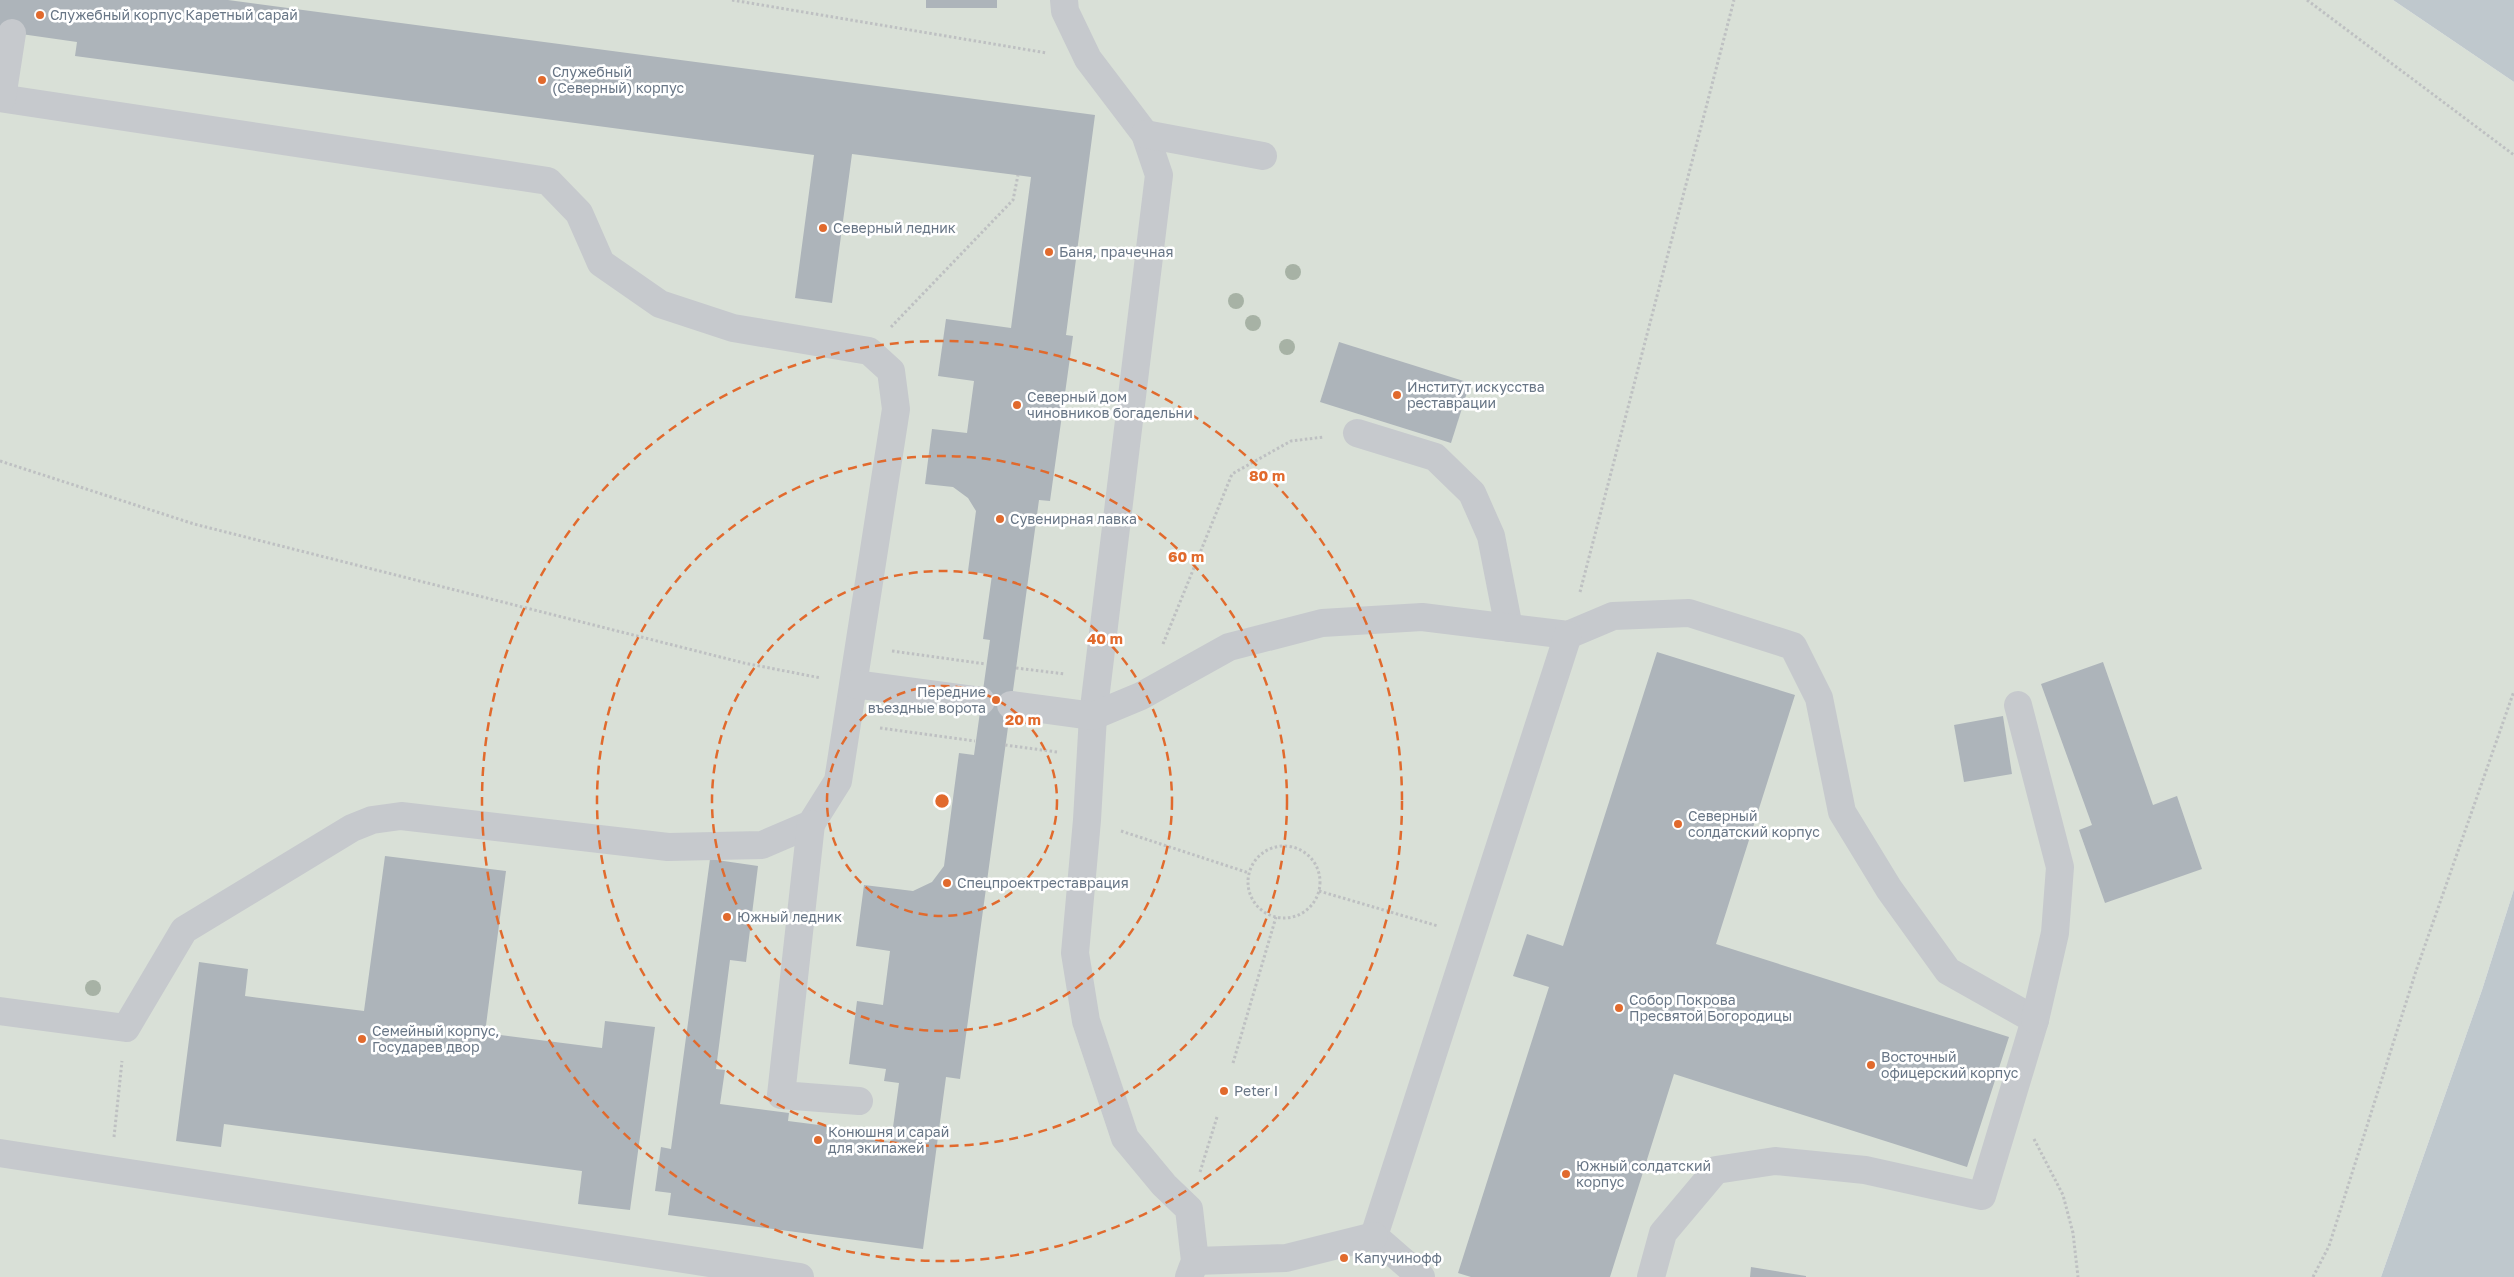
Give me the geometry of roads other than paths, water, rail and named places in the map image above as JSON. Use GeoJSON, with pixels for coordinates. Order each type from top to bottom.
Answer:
{"type":"FeatureCollection","features":[{"type":"Feature","properties":{"kind":"lane"},"geometry":{"type":"LineString","coordinates":[[1064,0],[1065,11],[1088,60],[1145,134],[1159,175],[1093,716],[1092,757],[1075,953],[1086,1021],[1124,1138],[1164,1185],[1189,1209],[1192,1269],[1286,1258],[1374,1236]]}},
{"type":"Feature","properties":{"kind":"lane"},"geometry":{"type":"LineString","coordinates":[[12,33],[1,98],[548,181],[579,213],[601,263],[660,304],[733,328],[869,351],[891,371],[896,409],[838,781],[811,824],[781,1095],[859,1101]]}},
{"type":"Feature","properties":{"kind":"lane"},"geometry":{"type":"LineString","coordinates":[[1145,134],[1263,156]]}},
{"type":"Feature","properties":{"kind":"lane"},"geometry":{"type":"LineString","coordinates":[[1357,433],[1435,457],[1472,493],[1490,536],[1509,628]]}},
{"type":"Feature","properties":{"kind":"lane"},"geometry":{"type":"LineString","coordinates":[[1011,705],[1093,716],[1142,696],[1229,647],[1322,623],[1422,617],[1568,636],[1613,616],[1689,613],[1793,646],[1819,698],[1842,812],[1889,889],[1948,971],[2034,1020]]}},
{"type":"Feature","properties":{"kind":"lane"},"geometry":{"type":"LineString","coordinates":[[1374,1236],[1568,636]]}},
{"type":"Feature","properties":{"kind":"lane"},"geometry":{"type":"LineString","coordinates":[[854,684],[981,701]]}},
{"type":"Feature","properties":{"kind":"lane"},"geometry":{"type":"LineString","coordinates":[[1650,1277],[1663,1233],[1716,1170],[1775,1161],[1865,1170],[1982,1196],[2034,1020],[2056,933],[2060,867],[2018,705]]}},
{"type":"Feature","properties":{"kind":"lane"},"geometry":{"type":"LineString","coordinates":[[0,1011],[126,1028],[184,930],[352,828],[372,820],[402,816],[668,847],[762,845],[811,824]]}},
{"type":"Feature","properties":{"kind":"lane"},"geometry":{"type":"LineString","coordinates":[[0,1153],[800,1277]]}},
{"type":"Feature","properties":{"kind":"lane"},"geometry":{"type":"LineString","coordinates":[[1374,1236],[1421,1277]]}},
{"type":"Feature","properties":{"kind":"place","name":"Служебный корпус Каретный сарай"},"geometry":{"type":"Point","coordinates":[40,15]}},
{"type":"Feature","properties":{"kind":"place","name":"Служебный (Северный) корпус"},"geometry":{"type":"Point","coordinates":[542,80]}},
{"type":"Feature","properties":{"kind":"place","name":"Северный ледник"},"geometry":{"type":"Point","coordinates":[823,228]}},
{"type":"Feature","properties":{"kind":"place","name":"Баня, прачечная"},"geometry":{"type":"Point","coordinates":[1049,252]}},
{"type":"Feature","properties":{"kind":"place","name":"Институт искусства реставрации"},"geometry":{"type":"Point","coordinates":[1397,395]}},
{"type":"Feature","properties":{"kind":"place","name":"Северный дом чиновников богадельни"},"geometry":{"type":"Point","coordinates":[1017,405]}},
{"type":"Feature","properties":{"kind":"place","name":"Сувенирная лавка"},"geometry":{"type":"Point","coordinates":[1000,519]}},
{"type":"Feature","properties":{"kind":"place","name":"Передние въездные ворота"},"geometry":{"type":"Point","coordinates":[996,700]}},
{"type":"Feature","properties":{"kind":"place","name":"Северный солдатский корпус"},"geometry":{"type":"Point","coordinates":[1678,824]}},
{"type":"Feature","properties":{"kind":"place","name":"Спецпроектреставрация"},"geometry":{"type":"Point","coordinates":[947,883]}},
{"type":"Feature","properties":{"kind":"place","name":"Южный ледник"},"geometry":{"type":"Point","coordinates":[727,917]}},
{"type":"Feature","properties":{"kind":"place","name":"Собор Покрова Пресвятой Богородицы"},"geometry":{"type":"Point","coordinates":[1619,1008]}},
{"type":"Feature","properties":{"kind":"place","name":"Семейный корпус, Государев двор"},"geometry":{"type":"Point","coordinates":[362,1039]}},
{"type":"Feature","properties":{"kind":"place","name":"Восточный офицерский корпус"},"geometry":{"type":"Point","coordinates":[1871,1065]}},
{"type":"Feature","properties":{"kind":"place","name":"Peter I"},"geometry":{"type":"Point","coordinates":[1224,1091]}},
{"type":"Feature","properties":{"kind":"place","name":"Конюшня и сарай для экипажей"},"geometry":{"type":"Point","coordinates":[818,1140]}},
{"type":"Feature","properties":{"kind":"place","name":"Южный солдатский корпус"},"geometry":{"type":"Point","coordinates":[1566,1174]}},
{"type":"Feature","properties":{"kind":"place","name":"Капучинофф"},"geometry":{"type":"Point","coordinates":[1344,1258]}}]}
